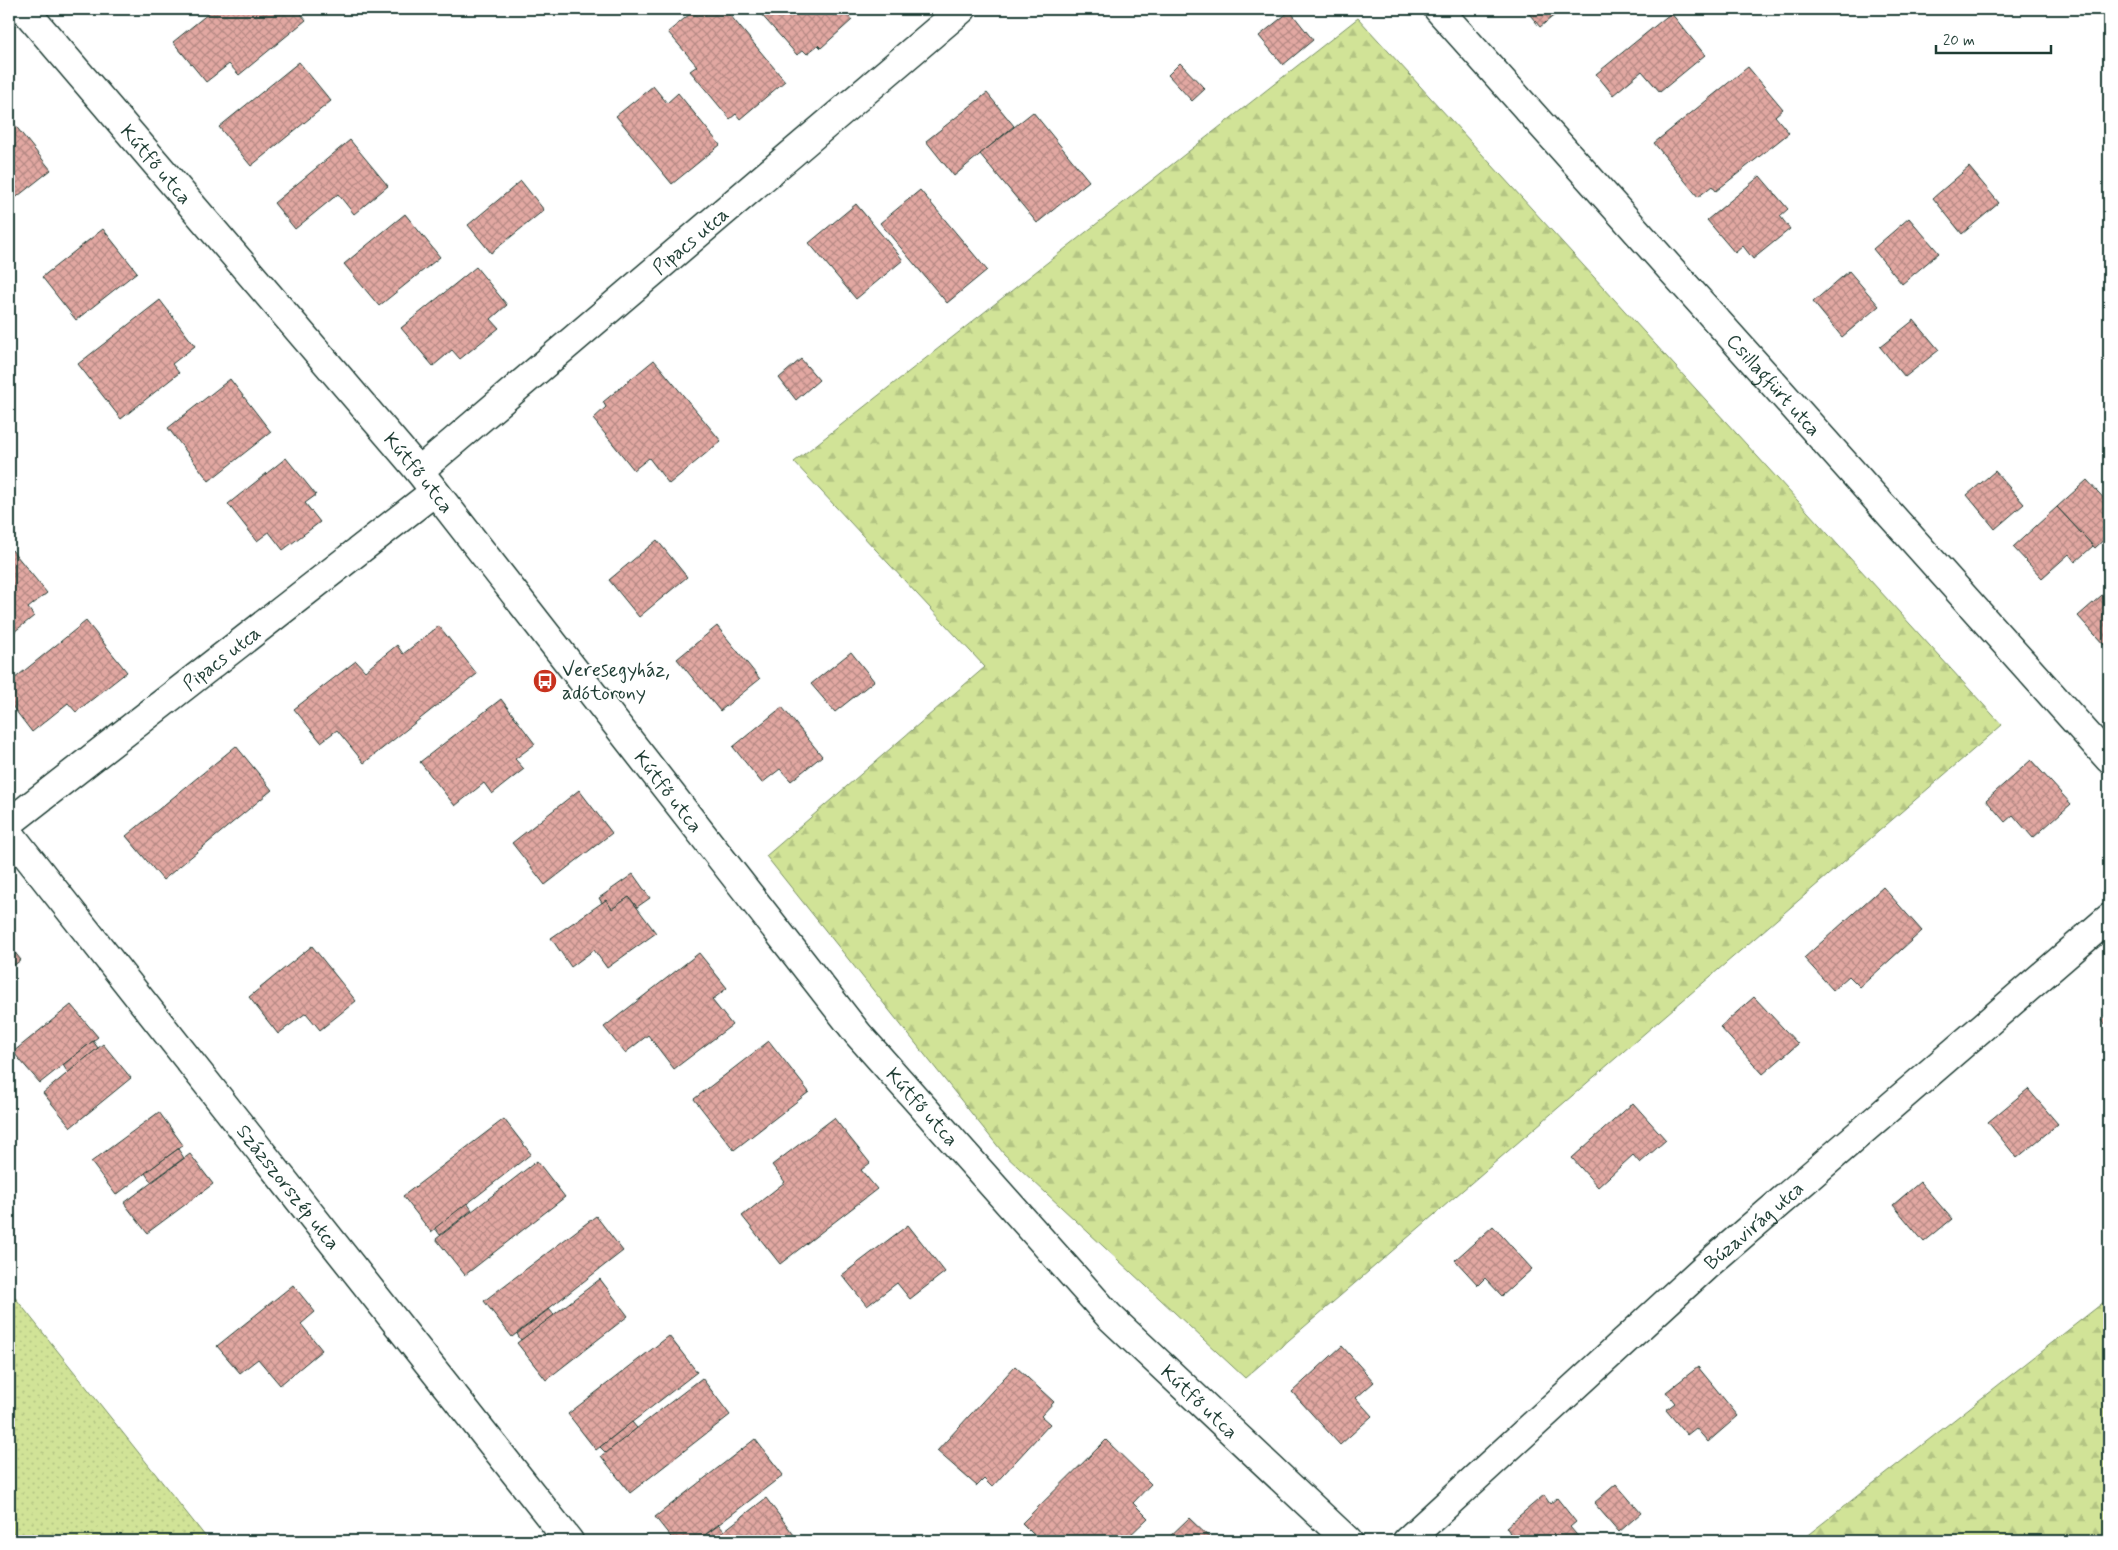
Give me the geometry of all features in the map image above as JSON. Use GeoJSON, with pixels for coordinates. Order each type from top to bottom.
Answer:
{"type":"FeatureCollection","features":[{"type":"Feature","properties":{"kind":"street","name":"Kútfő utca"},"geometry":{"type":"LineString","coordinates":[[24,9],[427,482],[858,1034],[1109,1316],[1348,1541]]}},
{"type":"Feature","properties":{"kind":"street","name":"Pipacs utca"},"geometry":{"type":"LineString","coordinates":[[9,823],[427,482],[962,9]]}},
{"type":"Feature","properties":{"kind":"street","name":"Csillagfürt utca"},"geometry":{"type":"LineString","coordinates":[[1438,9],[2109,759]]}},
{"type":"Feature","properties":{"kind":"street","name":"Százszorszép utca"},"geometry":{"type":"LineString","coordinates":[[9,833],[569,1541]]}},
{"type":"Feature","properties":{"kind":"street","name":"Búzavirág utca"},"geometry":{"type":"LineString","coordinates":[[1406,1541],[1705,1267],[2109,918]]}},
{"type":"Feature","properties":{"kind":"green space"},"geometry":{"type":"Polygon","coordinates":[[[1358,18],[2002,725],[1245,1378],[1004,1154],[766,856],[985,667],[794,462],[1358,18]]]}},
{"type":"Feature","properties":{"kind":"green space"},"geometry":{"type":"Polygon","coordinates":[[[9,1290],[209,1541],[9,1541],[9,1290]]]}},
{"type":"Feature","properties":{"kind":"green space"},"geometry":{"type":"Polygon","coordinates":[[[2109,1298],[2109,1541],[1800,1541],[2109,1298]]]}},
{"type":"Feature","properties":{"kind":"building"},"geometry":{"type":"Polygon","coordinates":[[[214,9],[297,9],[306,20],[239,75],[229,64],[206,82],[173,42],[214,9]]]}},
{"type":"Feature","properties":{"kind":"building"},"geometry":{"type":"Polygon","coordinates":[[[696,9],[725,9],[785,81],[740,119],[736,114],[730,119],[690,71],[697,66],[668,32],[696,9]]]}},
{"type":"Feature","properties":{"kind":"building"},"geometry":{"type":"Polygon","coordinates":[[[763,9],[842,9],[852,20],[821,48],[818,45],[807,54],[803,50],[797,55],[759,12],[763,9]]]}},
{"type":"Feature","properties":{"kind":"building"},"geometry":{"type":"Polygon","coordinates":[[[1525,9],[1562,9],[1540,27],[1525,9]]]}},
{"type":"Feature","properties":{"kind":"building"},"geometry":{"type":"Polygon","coordinates":[[[1290,11],[1313,40],[1283,65],[1259,36],[1290,11]]]}},
{"type":"Feature","properties":{"kind":"building"},"geometry":{"type":"Polygon","coordinates":[[[1671,13],[1705,55],[1660,92],[1642,71],[1613,95],[1596,74],[1671,13]]]}},
{"type":"Feature","properties":{"kind":"building"},"geometry":{"type":"Polygon","coordinates":[[[299,62],[331,101],[251,166],[219,127],[299,62]]]}},
{"type":"Feature","properties":{"kind":"building"},"geometry":{"type":"Polygon","coordinates":[[[1180,63],[1205,89],[1192,101],[1168,75],[1180,63]]]}},
{"type":"Feature","properties":{"kind":"building"},"geometry":{"type":"Polygon","coordinates":[[[1748,67],[1783,109],[1775,116],[1789,133],[1716,191],[1712,186],[1698,197],[1654,143],[1748,67]]]}},
{"type":"Feature","properties":{"kind":"building"},"geometry":{"type":"Polygon","coordinates":[[[653,86],[667,103],[678,93],[720,145],[672,184],[616,116],[653,86]]]}},
{"type":"Feature","properties":{"kind":"building"},"geometry":{"type":"Polygon","coordinates":[[[987,93],[1014,126],[954,176],[926,141],[987,93]]]}},
{"type":"Feature","properties":{"kind":"building"},"geometry":{"type":"Polygon","coordinates":[[[1033,112],[1089,181],[1037,223],[980,154],[1033,112]]]}},
{"type":"Feature","properties":{"kind":"building"},"geometry":{"type":"Polygon","coordinates":[[[14,124],[51,170],[9,203],[9,129],[14,124]]]}},
{"type":"Feature","properties":{"kind":"building"},"geometry":{"type":"Polygon","coordinates":[[[350,140],[388,186],[354,214],[338,194],[295,229],[274,203],[350,140]]]}},
{"type":"Feature","properties":{"kind":"building"},"geometry":{"type":"Polygon","coordinates":[[[1969,167],[1999,203],[1962,234],[1933,198],[1969,167]]]}},
{"type":"Feature","properties":{"kind":"building"},"geometry":{"type":"Polygon","coordinates":[[[1760,176],[1788,209],[1780,216],[1790,229],[1753,259],[1743,246],[1735,253],[1707,220],[1760,176]]]}},
{"type":"Feature","properties":{"kind":"building"},"geometry":{"type":"Polygon","coordinates":[[[521,181],[544,210],[491,253],[468,225],[521,181]]]}},
{"type":"Feature","properties":{"kind":"building"},"geometry":{"type":"Polygon","coordinates":[[[920,190],[987,270],[947,303],[880,223],[920,190]]]}},
{"type":"Feature","properties":{"kind":"building"},"geometry":{"type":"Polygon","coordinates":[[[856,204],[903,260],[856,299],[809,243],[856,204]]]}},
{"type":"Feature","properties":{"kind":"building"},"geometry":{"type":"Polygon","coordinates":[[[405,214],[440,257],[379,306],[344,264],[405,214]]]}},
{"type":"Feature","properties":{"kind":"building"},"geometry":{"type":"Polygon","coordinates":[[[1909,218],[1939,253],[1902,284],[1873,249],[1909,218]]]}},
{"type":"Feature","properties":{"kind":"building"},"geometry":{"type":"Polygon","coordinates":[[[103,229],[137,272],[76,320],[42,277],[103,229]]]}},
{"type":"Feature","properties":{"kind":"building"},"geometry":{"type":"Polygon","coordinates":[[[476,267],[507,305],[491,319],[499,328],[460,359],[452,350],[433,366],[401,328],[476,267]]]}},
{"type":"Feature","properties":{"kind":"building"},"geometry":{"type":"Polygon","coordinates":[[[1849,271],[1879,306],[1842,337],[1813,302],[1849,271]]]}},
{"type":"Feature","properties":{"kind":"building"},"geometry":{"type":"Polygon","coordinates":[[[160,300],[195,346],[172,364],[179,373],[121,419],[78,364],[160,300]]]}},
{"type":"Feature","properties":{"kind":"building"},"geometry":{"type":"Polygon","coordinates":[[[1914,320],[1939,350],[1905,377],[1880,347],[1914,320]]]}},
{"type":"Feature","properties":{"kind":"building"},"geometry":{"type":"Polygon","coordinates":[[[801,359],[819,380],[796,400],[779,378],[801,359]]]}},
{"type":"Feature","properties":{"kind":"building"},"geometry":{"type":"Polygon","coordinates":[[[654,360],[721,441],[669,484],[649,458],[634,470],[593,419],[606,407],[603,402],[654,360]]]}},
{"type":"Feature","properties":{"kind":"building"},"geometry":{"type":"Polygon","coordinates":[[[230,379],[271,432],[209,481],[168,428],[230,379]]]}},
{"type":"Feature","properties":{"kind":"building"},"geometry":{"type":"Polygon","coordinates":[[[286,458],[316,495],[305,503],[320,522],[283,550],[269,532],[257,541],[228,504],[286,458]]]}},
{"type":"Feature","properties":{"kind":"building"},"geometry":{"type":"Polygon","coordinates":[[[1995,471],[2024,504],[1995,529],[1967,495],[1995,471]]]}},
{"type":"Feature","properties":{"kind":"building"},"geometry":{"type":"Polygon","coordinates":[[[2087,480],[2109,504],[2109,535],[2095,548],[2057,507],[2087,480]]]}},
{"type":"Feature","properties":{"kind":"building"},"geometry":{"type":"Polygon","coordinates":[[[2057,507],[2093,546],[2075,562],[2069,554],[2042,578],[2013,547],[2057,507]]]}},
{"type":"Feature","properties":{"kind":"building"},"geometry":{"type":"Polygon","coordinates":[[[657,540],[687,577],[639,617],[609,580],[657,540]]]}},
{"type":"Feature","properties":{"kind":"building"},"geometry":{"type":"Polygon","coordinates":[[[12,550],[47,593],[28,608],[34,616],[9,636],[9,552],[12,550]]]}},
{"type":"Feature","properties":{"kind":"building"},"geometry":{"type":"Polygon","coordinates":[[[2109,589],[2109,640],[2104,645],[2078,616],[2109,589]]]}},
{"type":"Feature","properties":{"kind":"building"},"geometry":{"type":"Polygon","coordinates":[[[86,621],[127,672],[76,712],[68,703],[32,732],[9,702],[9,683],[86,621]]]}},
{"type":"Feature","properties":{"kind":"building"},"geometry":{"type":"Polygon","coordinates":[[[439,626],[477,674],[364,763],[337,730],[321,742],[294,709],[356,661],[365,671],[397,645],[403,654],[439,626]]]}},
{"type":"Feature","properties":{"kind":"building"},"geometry":{"type":"Polygon","coordinates":[[[717,626],[760,679],[720,711],[677,659],[717,626]]]}},
{"type":"Feature","properties":{"kind":"building"},"geometry":{"type":"Polygon","coordinates":[[[851,652],[874,681],[835,712],[811,684],[851,652]]]}},
{"type":"Feature","properties":{"kind":"building"},"geometry":{"type":"Polygon","coordinates":[[[501,699],[535,744],[515,759],[524,769],[492,794],[484,783],[455,806],[420,762],[501,699]]]}},
{"type":"Feature","properties":{"kind":"building"},"geometry":{"type":"Polygon","coordinates":[[[782,707],[822,756],[791,781],[780,769],[762,783],[733,747],[782,707]]]}},
{"type":"Feature","properties":{"kind":"building"},"geometry":{"type":"Polygon","coordinates":[[[236,746],[272,790],[163,880],[126,836],[236,746]]]}},
{"type":"Feature","properties":{"kind":"building"},"geometry":{"type":"Polygon","coordinates":[[[2031,760],[2071,804],[2033,838],[2013,815],[2005,822],[1986,800],[2031,760]]]}},
{"type":"Feature","properties":{"kind":"building"},"geometry":{"type":"Polygon","coordinates":[[[579,790],[612,833],[545,885],[512,843],[579,790]]]}},
{"type":"Feature","properties":{"kind":"building"},"geometry":{"type":"Polygon","coordinates":[[[633,874],[650,898],[637,907],[629,897],[612,909],[606,900],[602,903],[599,898],[633,874]]]}},
{"type":"Feature","properties":{"kind":"building"},"geometry":{"type":"Polygon","coordinates":[[[1883,887],[1922,931],[1860,987],[1849,976],[1833,990],[1804,958],[1883,887]]]}},
{"type":"Feature","properties":{"kind":"building"},"geometry":{"type":"Polygon","coordinates":[[[629,897],[656,933],[607,968],[594,950],[571,967],[551,938],[606,900],[612,909],[629,897]]]}},
{"type":"Feature","properties":{"kind":"building"},"geometry":{"type":"Polygon","coordinates":[[[9,945],[21,960],[9,969],[9,945]]]}},
{"type":"Feature","properties":{"kind":"building"},"geometry":{"type":"Polygon","coordinates":[[[312,946],[356,1001],[320,1030],[306,1013],[278,1034],[249,997],[312,946]]]}},
{"type":"Feature","properties":{"kind":"building"},"geometry":{"type":"Polygon","coordinates":[[[699,953],[727,988],[712,1000],[732,1025],[674,1069],[648,1035],[625,1053],[604,1027],[699,953]]]}},
{"type":"Feature","properties":{"kind":"building"},"geometry":{"type":"Polygon","coordinates":[[[1754,997],[1798,1044],[1763,1074],[1720,1027],[1754,997]]]}},
{"type":"Feature","properties":{"kind":"building"},"geometry":{"type":"Polygon","coordinates":[[[71,1005],[98,1037],[40,1083],[13,1052],[71,1005]]]}},
{"type":"Feature","properties":{"kind":"building"},"geometry":{"type":"Polygon","coordinates":[[[2109,1013],[2109,1029],[2102,1020],[2109,1013]]]}},
{"type":"Feature","properties":{"kind":"building"},"geometry":{"type":"Polygon","coordinates":[[[93,1041],[98,1048],[68,1073],[63,1065],[93,1041]]]}},
{"type":"Feature","properties":{"kind":"building"},"geometry":{"type":"Polygon","coordinates":[[[769,1041],[809,1092],[734,1150],[694,1099],[769,1041]]]}},
{"type":"Feature","properties":{"kind":"building"},"geometry":{"type":"Polygon","coordinates":[[[103,1044],[131,1078],[71,1127],[43,1093],[103,1044]]]}},
{"type":"Feature","properties":{"kind":"building"},"geometry":{"type":"Polygon","coordinates":[[[2028,1089],[2058,1124],[2017,1158],[1988,1122],[2028,1089]]]}},
{"type":"Feature","properties":{"kind":"building"},"geometry":{"type":"Polygon","coordinates":[[[1633,1103],[1666,1140],[1640,1163],[1633,1155],[1598,1187],[1572,1158],[1633,1103]]]}},
{"type":"Feature","properties":{"kind":"building"},"geometry":{"type":"Polygon","coordinates":[[[159,1112],[183,1145],[116,1195],[91,1162],[159,1112]]]}},
{"type":"Feature","properties":{"kind":"building"},"geometry":{"type":"Polygon","coordinates":[[[834,1118],[870,1163],[861,1170],[877,1189],[780,1264],[742,1216],[785,1182],[772,1165],[834,1118]]]}},
{"type":"Feature","properties":{"kind":"building"},"geometry":{"type":"Polygon","coordinates":[[[504,1119],[531,1154],[431,1232],[403,1196],[504,1119]]]}},
{"type":"Feature","properties":{"kind":"building"},"geometry":{"type":"Polygon","coordinates":[[[178,1149],[184,1158],[151,1182],[145,1173],[178,1149]]]}},
{"type":"Feature","properties":{"kind":"building"},"geometry":{"type":"Polygon","coordinates":[[[190,1154],[213,1184],[147,1233],[124,1203],[190,1154]]]}},
{"type":"Feature","properties":{"kind":"building"},"geometry":{"type":"Polygon","coordinates":[[[537,1161],[565,1197],[465,1275],[436,1239],[537,1161]]]}},
{"type":"Feature","properties":{"kind":"building"},"geometry":{"type":"Polygon","coordinates":[[[1920,1182],[1952,1219],[1924,1242],[1893,1205],[1920,1182]]]}},
{"type":"Feature","properties":{"kind":"building"},"geometry":{"type":"Polygon","coordinates":[[[467,1203],[472,1210],[440,1235],[435,1228],[467,1203]]]}},
{"type":"Feature","properties":{"kind":"building"},"geometry":{"type":"Polygon","coordinates":[[[596,1216],[623,1251],[512,1337],[484,1301],[596,1216]]]}},
{"type":"Feature","properties":{"kind":"building"},"geometry":{"type":"Polygon","coordinates":[[[908,1225],[945,1272],[910,1299],[897,1283],[867,1306],[842,1275],[908,1225]]]}},
{"type":"Feature","properties":{"kind":"building"},"geometry":{"type":"Polygon","coordinates":[[[1493,1226],[1532,1269],[1502,1296],[1485,1278],[1478,1285],[1455,1260],[1493,1226]]]}},
{"type":"Feature","properties":{"kind":"building"},"geometry":{"type":"Polygon","coordinates":[[[600,1279],[628,1316],[546,1380],[517,1343],[600,1279]]]}},
{"type":"Feature","properties":{"kind":"building"},"geometry":{"type":"Polygon","coordinates":[[[293,1285],[315,1312],[301,1324],[322,1350],[280,1385],[258,1359],[240,1373],[217,1346],[293,1285]]]}},
{"type":"Feature","properties":{"kind":"building"},"geometry":{"type":"Polygon","coordinates":[[[549,1309],[554,1315],[521,1340],[517,1334],[549,1309]]]}},
{"type":"Feature","properties":{"kind":"building"},"geometry":{"type":"Polygon","coordinates":[[[669,1336],[697,1372],[596,1450],[568,1414],[669,1336]]]}},
{"type":"Feature","properties":{"kind":"building"},"geometry":{"type":"Polygon","coordinates":[[[1342,1346],[1374,1382],[1356,1398],[1372,1416],[1340,1445],[1292,1392],[1342,1346]]]}},
{"type":"Feature","properties":{"kind":"building"},"geometry":{"type":"Polygon","coordinates":[[[1015,1366],[1054,1402],[1041,1416],[1050,1424],[992,1487],[984,1479],[977,1486],[937,1451],[1015,1366]]]}},
{"type":"Feature","properties":{"kind":"building"},"geometry":{"type":"Polygon","coordinates":[[[1698,1367],[1738,1416],[1708,1442],[1696,1428],[1687,1435],[1666,1410],[1675,1403],[1666,1392],[1698,1367]]]}},
{"type":"Feature","properties":{"kind":"building"},"geometry":{"type":"Polygon","coordinates":[[[702,1378],[730,1415],[630,1493],[601,1456],[702,1378]]]}},
{"type":"Feature","properties":{"kind":"building"},"geometry":{"type":"Polygon","coordinates":[[[632,1422],[637,1428],[606,1453],[600,1447],[632,1422]]]}},
{"type":"Feature","properties":{"kind":"building"},"geometry":{"type":"Polygon","coordinates":[[[755,1439],[783,1475],[697,1541],[674,1541],[655,1517],[755,1439]]]}},
{"type":"Feature","properties":{"kind":"building"},"geometry":{"type":"Polygon","coordinates":[[[1106,1440],[1151,1484],[1133,1503],[1148,1518],[1124,1541],[1040,1541],[1022,1523],[1106,1440]]]}},
{"type":"Feature","properties":{"kind":"building"},"geometry":{"type":"Polygon","coordinates":[[[1616,1484],[1641,1513],[1619,1532],[1594,1503],[1616,1484]]]}},
{"type":"Feature","properties":{"kind":"building"},"geometry":{"type":"Polygon","coordinates":[[[1544,1495],[1550,1504],[1557,1498],[1576,1522],[1570,1527],[1582,1541],[1506,1541],[1503,1539],[1510,1533],[1506,1527],[1544,1495]]]}},
{"type":"Feature","properties":{"kind":"building"},"geometry":{"type":"Polygon","coordinates":[[[766,1498],[794,1535],[786,1541],[711,1541],[766,1498]]]}},
{"type":"Feature","properties":{"kind":"building"},"geometry":{"type":"Polygon","coordinates":[[[1189,1518],[1213,1541],[1165,1541],[1189,1518]]]}},
{"type":"Feature","properties":{"kind":"building"},"geometry":{"type":"Polygon","coordinates":[[[719,1525],[724,1531],[711,1541],[697,1541],[719,1525]]]}},
{"type":"Feature","properties":{"kind":"place","name":"Veresegyház, adótorony"},"geometry":{"type":"Point","coordinates":[545,681]}}]}
